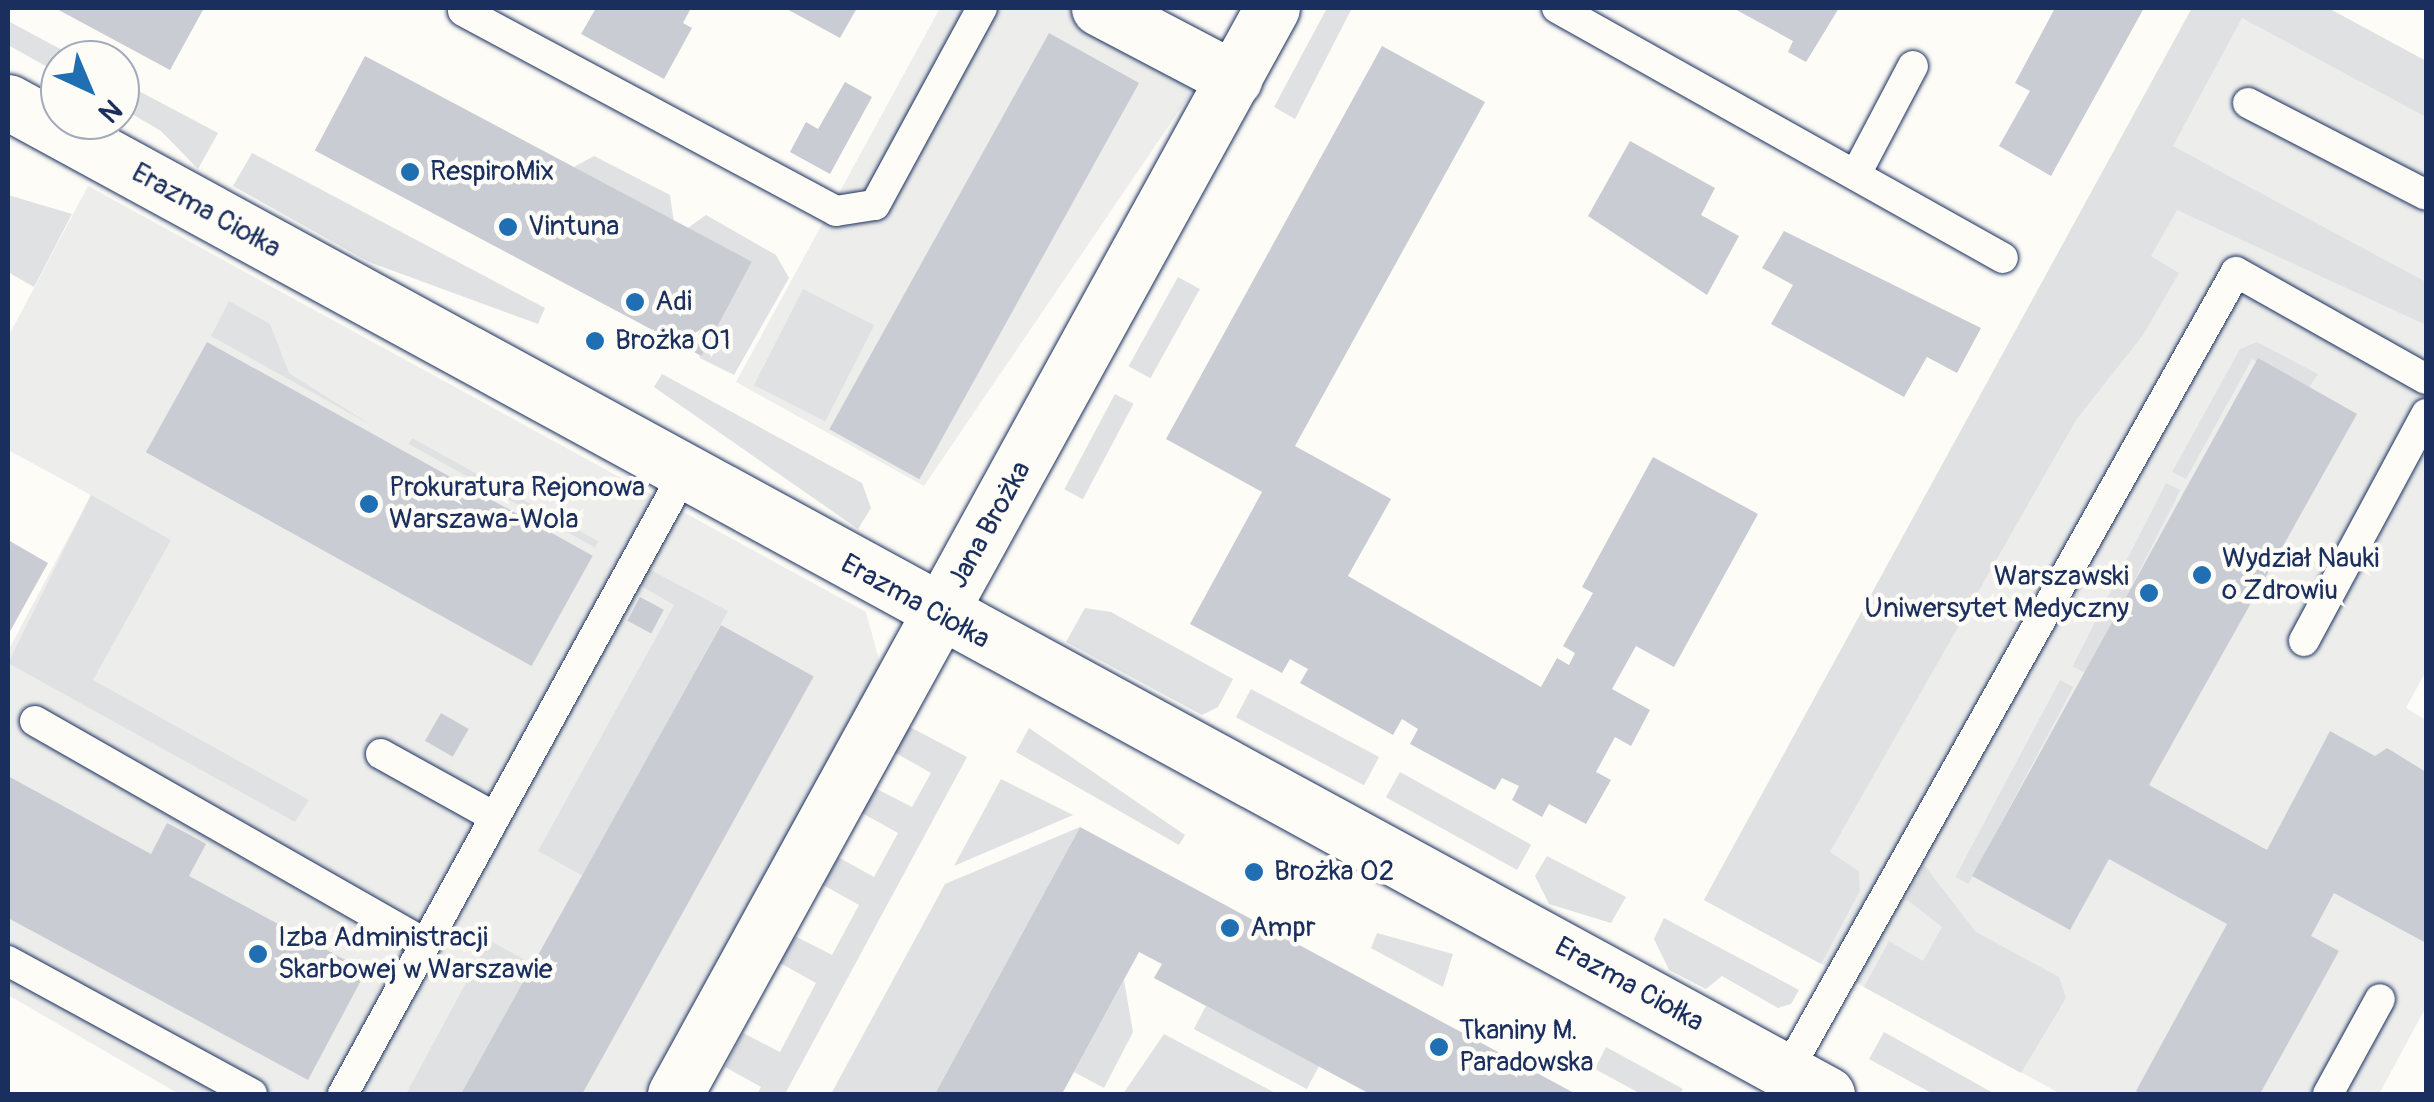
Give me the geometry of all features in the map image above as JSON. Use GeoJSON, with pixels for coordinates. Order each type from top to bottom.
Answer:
{"type":"FeatureCollection","features":[{"type":"Feature","properties":{"kind":"street"},"geometry":{"type":"LineString","coordinates":[[1099,8],[1234,79]]}},
{"type":"Feature","properties":{"kind":"street","name":"Jana Brożka"},"geometry":{"type":"LineString","coordinates":[[675,1094],[1272,8]]}},
{"type":"Feature","properties":{"kind":"street","name":"Erazma Ciołka"},"geometry":{"type":"LineString","coordinates":[[8,102],[939,615],[1807,1083]]}},
{"type":"Feature","properties":{"kind":"lane"},"geometry":{"type":"LineString","coordinates":[[464,11],[836,211],[874,206],[982,8]]}},
{"type":"Feature","properties":{"kind":"lane"},"geometry":{"type":"LineString","coordinates":[[1557,8],[2003,258]]}},
{"type":"Feature","properties":{"kind":"lane"},"geometry":{"type":"LineString","coordinates":[[1856,174],[1914,66]]}},
{"type":"Feature","properties":{"kind":"lane"},"geometry":{"type":"LineString","coordinates":[[2248,103],[2426,195]]}},
{"type":"Feature","properties":{"kind":"lane"},"geometry":{"type":"LineString","coordinates":[[1807,1083],[2236,272],[2426,379]]}},
{"type":"Feature","properties":{"kind":"lane"},"geometry":{"type":"LineString","coordinates":[[2304,641],[2426,414]]}},
{"type":"Feature","properties":{"kind":"lane"},"geometry":{"type":"LineString","coordinates":[[343,1094],[683,475]]}},
{"type":"Feature","properties":{"kind":"lane"},"geometry":{"type":"LineString","coordinates":[[35,721],[424,943]]}},
{"type":"Feature","properties":{"kind":"lane"},"geometry":{"type":"LineString","coordinates":[[381,754],[494,816]]}},
{"type":"Feature","properties":{"kind":"lane"},"geometry":{"type":"LineString","coordinates":[[8,961],[252,1094]]}},
{"type":"Feature","properties":{"kind":"lane"},"geometry":{"type":"LineString","coordinates":[[2328,1094],[2380,1000]]}},
{"type":"Feature","properties":{"kind":"shaded area"},"geometry":{"type":"Polygon","coordinates":[[[940,8],[1137,8],[1219,52],[924,486],[736,382],[940,8]]]}},
{"type":"Feature","properties":{"kind":"shaded area"},"geometry":{"type":"Polygon","coordinates":[[[1327,8],[1352,8],[1295,119],[1274,107],[1327,8]]]}},
{"type":"Feature","properties":{"kind":"shaded area","name":"Warszawski Uniwersytet Medyczny"},"geometry":{"type":"Polygon","coordinates":[[[2192,8],[2328,8],[2426,61],[2426,671],[2406,708],[2426,720],[2426,1007],[2379,1094],[2061,1094],[1704,900],[2192,8]]]}},
{"type":"Feature","properties":{"kind":"shaded area"},"geometry":{"type":"Polygon","coordinates":[[[2192,8],[2328,8],[2426,61],[2426,117],[2242,18],[2173,146],[2426,282],[2426,325],[2177,210],[2151,256],[2179,273],[2143,335],[2076,420],[1830,852],[1859,871],[1860,891],[1821,964],[1704,900],[2192,8]]]}},
{"type":"Feature","properties":{"kind":"shaded area"},"geometry":{"type":"Polygon","coordinates":[[[8,21],[44,40],[40,40],[40,63],[8,45],[8,21]]]}},
{"type":"Feature","properties":{"kind":"shaded area"},"geometry":{"type":"Polygon","coordinates":[[[140,92],[218,133],[198,169],[161,131],[140,119],[140,92]]]}},
{"type":"Feature","properties":{"kind":"shaded area"},"geometry":{"type":"Polygon","coordinates":[[[252,153],[545,308],[538,324],[369,262],[233,186],[252,153]]]}},
{"type":"Feature","properties":{"kind":"shaded area"},"geometry":{"type":"Polygon","coordinates":[[[594,156],[670,195],[674,223],[572,168],[594,156]]]}},
{"type":"Feature","properties":{"kind":"shaded area"},"geometry":{"type":"Polygon","coordinates":[[[88,186],[866,612],[881,667],[642,1094],[179,1094],[8,995],[8,651],[91,495],[8,450],[8,337],[88,186]]]}},
{"type":"Feature","properties":{"kind":"shaded area"},"geometry":{"type":"Polygon","coordinates":[[[8,195],[72,214],[34,287],[8,272],[8,195]]]}},
{"type":"Feature","properties":{"kind":"shaded area"},"geometry":{"type":"Polygon","coordinates":[[[706,215],[776,255],[789,278],[734,375],[700,358],[685,230],[706,215]]]}},
{"type":"Feature","properties":{"kind":"shaded area"},"geometry":{"type":"Polygon","coordinates":[[[1178,277],[1200,289],[1150,378],[1129,366],[1178,277]]]}},
{"type":"Feature","properties":{"kind":"shaded area"},"geometry":{"type":"Polygon","coordinates":[[[803,289],[874,325],[825,422],[754,385],[803,289]]]}},
{"type":"Feature","properties":{"kind":"shaded area"},"geometry":{"type":"Polygon","coordinates":[[[229,301],[270,324],[289,373],[371,425],[211,336],[229,301]]]}},
{"type":"Feature","properties":{"kind":"shaded area"},"geometry":{"type":"Polygon","coordinates":[[[2257,342],[2318,374],[2308,389],[2252,359],[2186,479],[2172,472],[2240,349],[2257,342]]]}},
{"type":"Feature","properties":{"kind":"shaded area"},"geometry":{"type":"Polygon","coordinates":[[[662,374],[862,483],[871,508],[858,529],[654,387],[662,374]]]}},
{"type":"Feature","properties":{"kind":"shaded area"},"geometry":{"type":"Polygon","coordinates":[[[1115,394],[1134,404],[1083,499],[1064,489],[1115,394]]]}},
{"type":"Feature","properties":{"kind":"shaded area"},"geometry":{"type":"Polygon","coordinates":[[[412,438],[598,541],[595,547],[409,444],[412,438]]]}},
{"type":"Feature","properties":{"kind":"shaded area"},"geometry":{"type":"Polygon","coordinates":[[[2166,483],[2180,490],[2087,674],[2072,667],[2166,483]]]}},
{"type":"Feature","properties":{"kind":"shaded area"},"geometry":{"type":"Polygon","coordinates":[[[91,495],[171,540],[93,680],[309,800],[295,822],[8,663],[91,495]]]}},
{"type":"Feature","properties":{"kind":"shaded area"},"geometry":{"type":"Polygon","coordinates":[[[645,567],[728,611],[583,876],[538,851],[674,605],[636,583],[645,567]]]}},
{"type":"Feature","properties":{"kind":"shaded area"},"geometry":{"type":"Polygon","coordinates":[[[1085,608],[1111,612],[1233,679],[1218,707],[1202,715],[1066,642],[1085,608]]]}},
{"type":"Feature","properties":{"kind":"shaded area"},"geometry":{"type":"Polygon","coordinates":[[[2060,680],[2073,687],[1969,884],[1955,877],[2060,680]]]}},
{"type":"Feature","properties":{"kind":"shaded area"},"geometry":{"type":"Polygon","coordinates":[[[1251,689],[1379,757],[1364,785],[1236,717],[1251,689]]]}},
{"type":"Feature","properties":{"kind":"shaded area"},"geometry":{"type":"Polygon","coordinates":[[[908,726],[967,757],[785,1094],[757,1094],[761,1087],[725,1067],[743,1033],[780,1052],[816,983],[780,963],[795,936],[832,955],[859,905],[823,885],[838,857],[874,877],[898,833],[862,813],[875,788],[912,807],[931,773],[894,752],[908,726]]]}},
{"type":"Feature","properties":{"kind":"shaded area"},"geometry":{"type":"Polygon","coordinates":[[[1029,728],[1185,835],[1179,845],[1016,752],[1029,728]]]}},
{"type":"Feature","properties":{"kind":"shaded area"},"geometry":{"type":"Polygon","coordinates":[[[1400,772],[1531,845],[1517,870],[1386,797],[1400,772]]]}},
{"type":"Feature","properties":{"kind":"shaded area"},"geometry":{"type":"Polygon","coordinates":[[[1001,779],[1073,815],[954,866],[1001,779]]]}},
{"type":"Feature","properties":{"kind":"shaded area"},"geometry":{"type":"Polygon","coordinates":[[[1080,827],[935,1094],[831,1094],[945,884],[1080,827]]]}},
{"type":"Feature","properties":{"kind":"shaded area"},"geometry":{"type":"Polygon","coordinates":[[[1547,856],[1626,897],[1611,923],[1549,904],[1535,876],[1547,856]]]}},
{"type":"Feature","properties":{"kind":"shaded area"},"geometry":{"type":"Polygon","coordinates":[[[1924,865],[1976,932],[2059,977],[2066,998],[2021,1073],[1864,987],[1889,941],[1923,961],[1942,927],[1906,899],[1924,865]]]}},
{"type":"Feature","properties":{"kind":"shaded area"},"geometry":{"type":"Polygon","coordinates":[[[1664,918],[1799,990],[1791,1004],[1778,1008],[1722,976],[1706,989],[1669,970],[1654,939],[1664,918]]]}},
{"type":"Feature","properties":{"kind":"shaded area"},"geometry":{"type":"Polygon","coordinates":[[[1377,933],[1453,954],[1443,987],[1371,948],[1377,933]]]}},
{"type":"Feature","properties":{"kind":"shaded area"},"geometry":{"type":"Polygon","coordinates":[[[489,940],[534,965],[463,1094],[406,1094],[489,940]]]}},
{"type":"Feature","properties":{"kind":"shaded area"},"geometry":{"type":"Polygon","coordinates":[[[1124,980],[1133,1032],[1104,1088],[1074,1072],[1124,980]]]}},
{"type":"Feature","properties":{"kind":"shaded area"},"geometry":{"type":"Polygon","coordinates":[[[1206,1006],[1319,1066],[1307,1089],[1194,1029],[1206,1006]]]}},
{"type":"Feature","properties":{"kind":"shaded area"},"geometry":{"type":"Polygon","coordinates":[[[1884,1032],[1995,1094],[1933,1094],[1869,1059],[1884,1032]]]}},
{"type":"Feature","properties":{"kind":"shaded area"},"geometry":{"type":"Polygon","coordinates":[[[1164,1034],[1277,1094],[1123,1094],[1164,1034]]]}},
{"type":"Feature","properties":{"kind":"shaded area"},"geometry":{"type":"Polygon","coordinates":[[[1606,1047],[1683,1089],[1680,1094],[1641,1094],[1595,1069],[1606,1047]]]}},
{"type":"Feature","properties":{"kind":"building"},"geometry":{"type":"Polygon","coordinates":[[[55,8],[204,8],[170,70],[140,54],[140,40],[114,40],[55,8]]]}},
{"type":"Feature","properties":{"kind":"building"},"geometry":{"type":"Polygon","coordinates":[[[596,8],[691,8],[683,23],[692,28],[664,79],[581,34],[596,8]]]}},
{"type":"Feature","properties":{"kind":"building"},"geometry":{"type":"Polygon","coordinates":[[[785,8],[857,8],[840,38],[785,8]]]}},
{"type":"Feature","properties":{"kind":"building"},"geometry":{"type":"Polygon","coordinates":[[[1733,8],[1839,8],[1806,62],[1788,52],[1793,41],[1733,8]]]}},
{"type":"Feature","properties":{"kind":"building"},"geometry":{"type":"Polygon","coordinates":[[[2055,8],[2144,8],[2051,176],[1999,146],[2030,91],[2015,83],[2055,8]]]}},
{"type":"Feature","properties":{"kind":"building"},"geometry":{"type":"Polygon","coordinates":[[[1049,33],[1139,83],[919,479],[829,429],[1049,33]]]}},
{"type":"Feature","properties":{"kind":"building"},"geometry":{"type":"Polygon","coordinates":[[[1382,46],[1485,102],[1295,446],[1391,499],[1348,576],[1541,687],[1557,658],[1569,665],[1575,653],[1563,646],[1593,593],[1582,587],[1653,457],[1758,514],[1674,667],[1636,646],[1612,689],[1650,710],[1631,746],[1615,737],[1596,772],[1611,780],[1586,824],[1549,804],[1542,817],[1512,800],[1519,786],[1502,778],[1495,790],[1410,744],[1418,729],[1402,719],[1393,735],[1300,683],[1308,669],[1290,659],[1282,673],[1190,624],[1262,492],[1166,439],[1382,46]]]}},
{"type":"Feature","properties":{"kind":"building"},"geometry":{"type":"Polygon","coordinates":[[[365,56],[752,262],[701,356],[315,150],[365,56]]]}},
{"type":"Feature","properties":{"kind":"building"},"geometry":{"type":"Polygon","coordinates":[[[845,82],[872,97],[830,174],[790,152],[806,122],[818,129],[845,82]]]}},
{"type":"Feature","properties":{"kind":"building"},"geometry":{"type":"Polygon","coordinates":[[[1630,141],[1715,188],[1701,215],[1739,236],[1707,295],[1588,216],[1630,141]]]}},
{"type":"Feature","properties":{"kind":"building"},"geometry":{"type":"Polygon","coordinates":[[[1784,231],[1981,328],[1957,373],[1927,357],[1904,397],[1771,324],[1793,285],[1762,268],[1784,231]]]}},
{"type":"Feature","properties":{"kind":"building","name":"Prokuratura Rejonowa Warszawa-Wola"},"geometry":{"type":"Polygon","coordinates":[[[207,342],[593,556],[532,666],[146,452],[207,342]]]}},
{"type":"Feature","properties":{"kind":"building","name":"Wydział Nauki o Zdrowiu"},"geometry":{"type":"Polygon","coordinates":[[[2258,358],[2357,414],[2149,785],[2267,850],[2330,731],[2375,756],[2387,748],[2426,772],[2426,943],[2334,893],[2311,936],[2339,951],[2260,1094],[2143,1094],[2136,1091],[2227,924],[2109,859],[2070,930],[1972,876],[2258,358]]]}},
{"type":"Feature","properties":{"kind":"building"},"geometry":{"type":"Polygon","coordinates":[[[8,540],[48,563],[8,635],[8,540]]]}},
{"type":"Feature","properties":{"kind":"building"},"geometry":{"type":"Polygon","coordinates":[[[640,597],[664,610],[651,634],[627,621],[640,597]]]}},
{"type":"Feature","properties":{"kind":"building"},"geometry":{"type":"Polygon","coordinates":[[[721,625],[814,676],[582,1094],[462,1093],[721,625]]]}},
{"type":"Feature","properties":{"kind":"building"},"geometry":{"type":"Polygon","coordinates":[[[441,713],[469,729],[453,757],[425,741],[441,713]]]}},
{"type":"Feature","properties":{"kind":"building"},"geometry":{"type":"Polygon","coordinates":[[[8,776],[151,854],[167,823],[190,835],[206,844],[189,876],[366,971],[308,1080],[8,918],[8,776]]]}},
{"type":"Feature","properties":{"kind":"building"},"geometry":{"type":"Polygon","coordinates":[[[1080,827],[1576,1094],[1370,1094],[1154,978],[1162,964],[1139,952],[1062,1094],[935,1094],[1080,827]]]}},
{"type":"Feature","properties":{"kind":"place","name":"RespiroMix"},"geometry":{"type":"Point","coordinates":[410,172]}},
{"type":"Feature","properties":{"kind":"place","name":"Vintuna"},"geometry":{"type":"Point","coordinates":[508,227]}},
{"type":"Feature","properties":{"kind":"place","name":"Adi"},"geometry":{"type":"Point","coordinates":[635,302]}},
{"type":"Feature","properties":{"kind":"place","name":"Brożka 01"},"geometry":{"type":"Point","coordinates":[595,341]}},
{"type":"Feature","properties":{"kind":"place","name":"Prokuratura Rejonowa Warszawa-Wola"},"geometry":{"type":"Point","coordinates":[369,504]}},
{"type":"Feature","properties":{"kind":"place","name":"Wydział Nauki o Zdrowiu"},"geometry":{"type":"Point","coordinates":[2202,575]}},
{"type":"Feature","properties":{"kind":"place","name":"Warszawski Uniwersytet Medyczny"},"geometry":{"type":"Point","coordinates":[2149,593]}},
{"type":"Feature","properties":{"kind":"place","name":"Brożka 02"},"geometry":{"type":"Point","coordinates":[1254,872]}},
{"type":"Feature","properties":{"kind":"place","name":"Ampr"},"geometry":{"type":"Point","coordinates":[1230,928]}},
{"type":"Feature","properties":{"kind":"place","name":"Izba Administracji Skarbowej w Warszawie"},"geometry":{"type":"Point","coordinates":[258,954]}},
{"type":"Feature","properties":{"kind":"place","name":"Tkaniny M. Paradowska"},"geometry":{"type":"Point","coordinates":[1439,1047]}}]}
